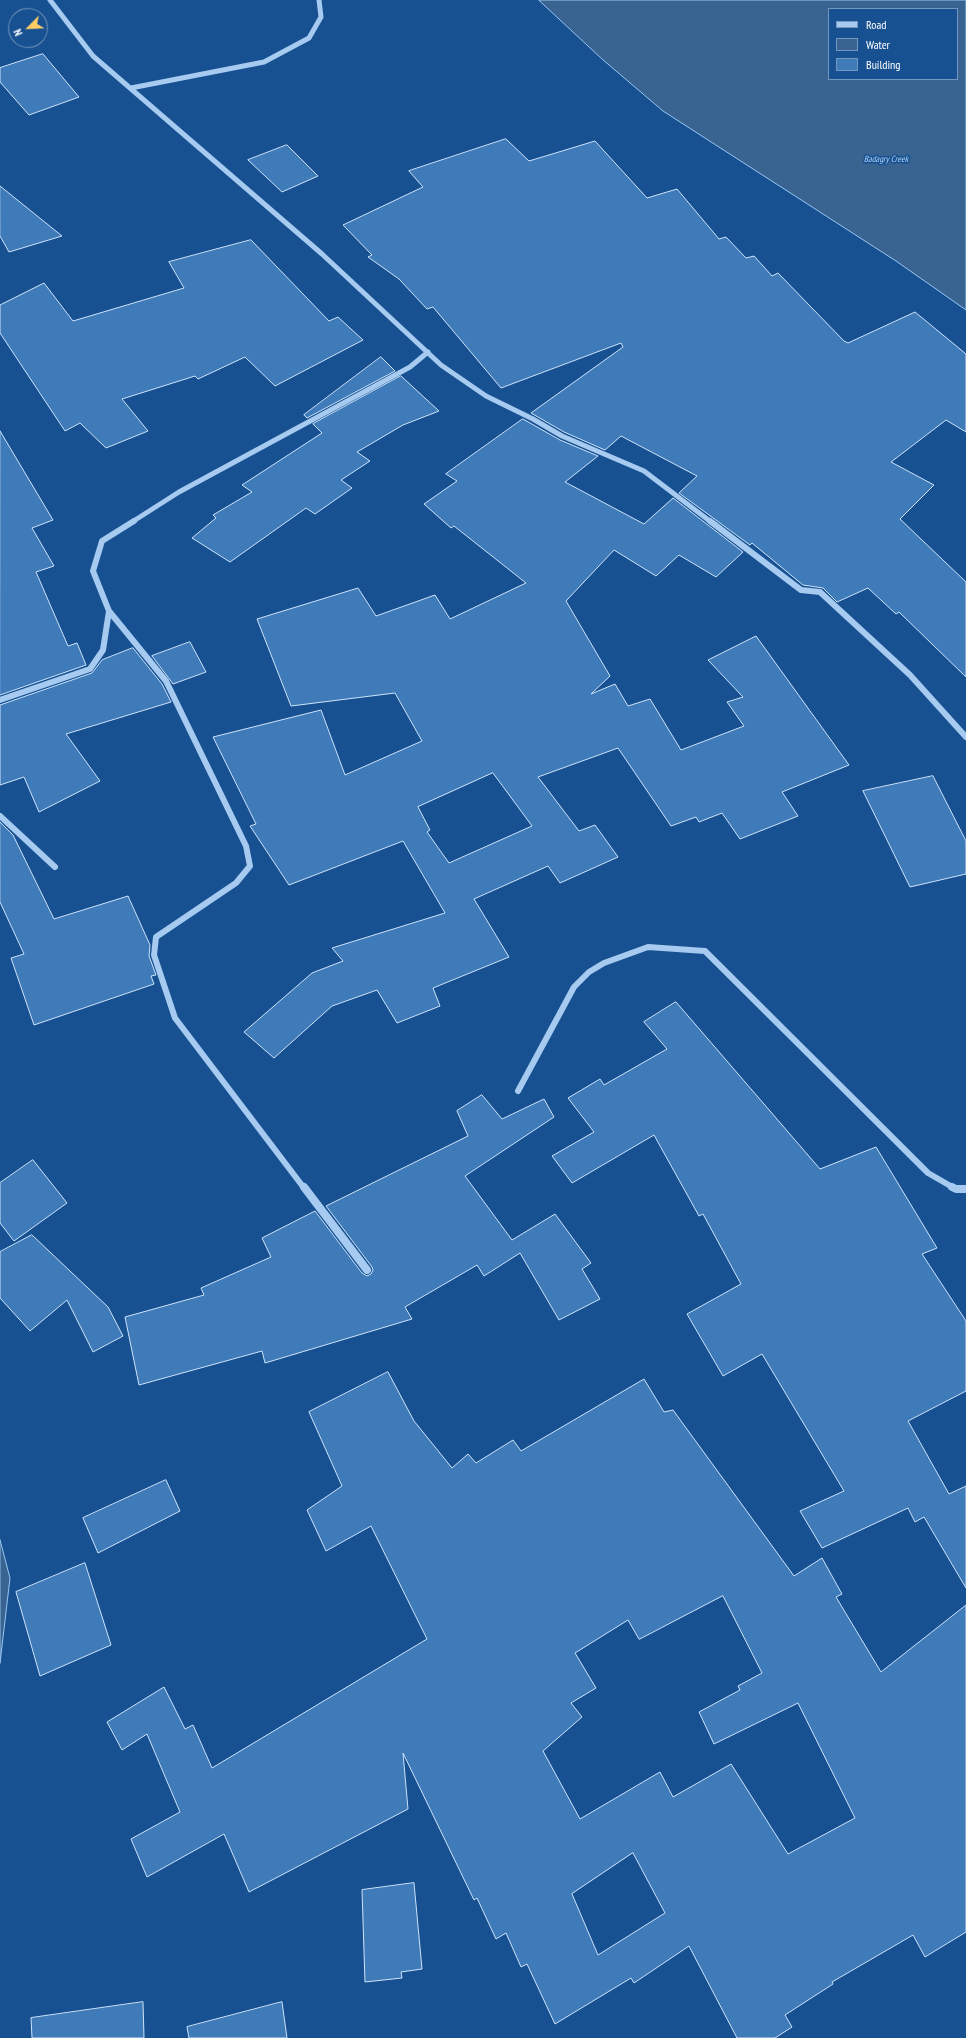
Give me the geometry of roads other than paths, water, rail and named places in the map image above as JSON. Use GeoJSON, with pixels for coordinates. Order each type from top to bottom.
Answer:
{"type":"FeatureCollection","features":[{"type":"Feature","properties":{"kind":"street"},"geometry":{"type":"LineString","coordinates":[[50,0],[93,56],[322,254],[441,365],[486,396],[533,419],[562,436],[644,471],[801,590],[820,592],[910,675],[966,737]]}},
{"type":"Feature","properties":{"kind":"street"},"geometry":{"type":"LineString","coordinates":[[131,88],[264,62],[309,38],[321,17],[319,0]]}},
{"type":"Feature","properties":{"kind":"street"},"geometry":{"type":"LineString","coordinates":[[368,1270],[175,1018],[154,955],[156,937],[236,883],[250,866],[246,846],[166,680],[109,611],[93,571],[102,541],[179,492],[410,367],[428,352]]}},
{"type":"Feature","properties":{"kind":"street"},"geometry":{"type":"LineString","coordinates":[[0,700],[90,669],[103,650],[109,611]]}},
{"type":"Feature","properties":{"kind":"street"},"geometry":{"type":"LineString","coordinates":[[0,816],[55,867]]}},
{"type":"Feature","properties":{"kind":"street"},"geometry":{"type":"LineString","coordinates":[[518,1092],[574,987],[588,972],[604,963],[648,947],[705,952],[928,1173],[956,1189],[966,1189]]}},
{"type":"Feature","properties":{"kind":"water","name":"Badagry Creek"},"geometry":{"type":"Polygon","coordinates":[[[539,0],[966,0],[966,310],[896,261],[663,111],[602,59],[539,0]]]}},
{"type":"Feature","properties":{"kind":"water"},"geometry":{"type":"Polygon","coordinates":[[[0,1540],[10,1578],[0,1663],[0,1540]]]}}]}
